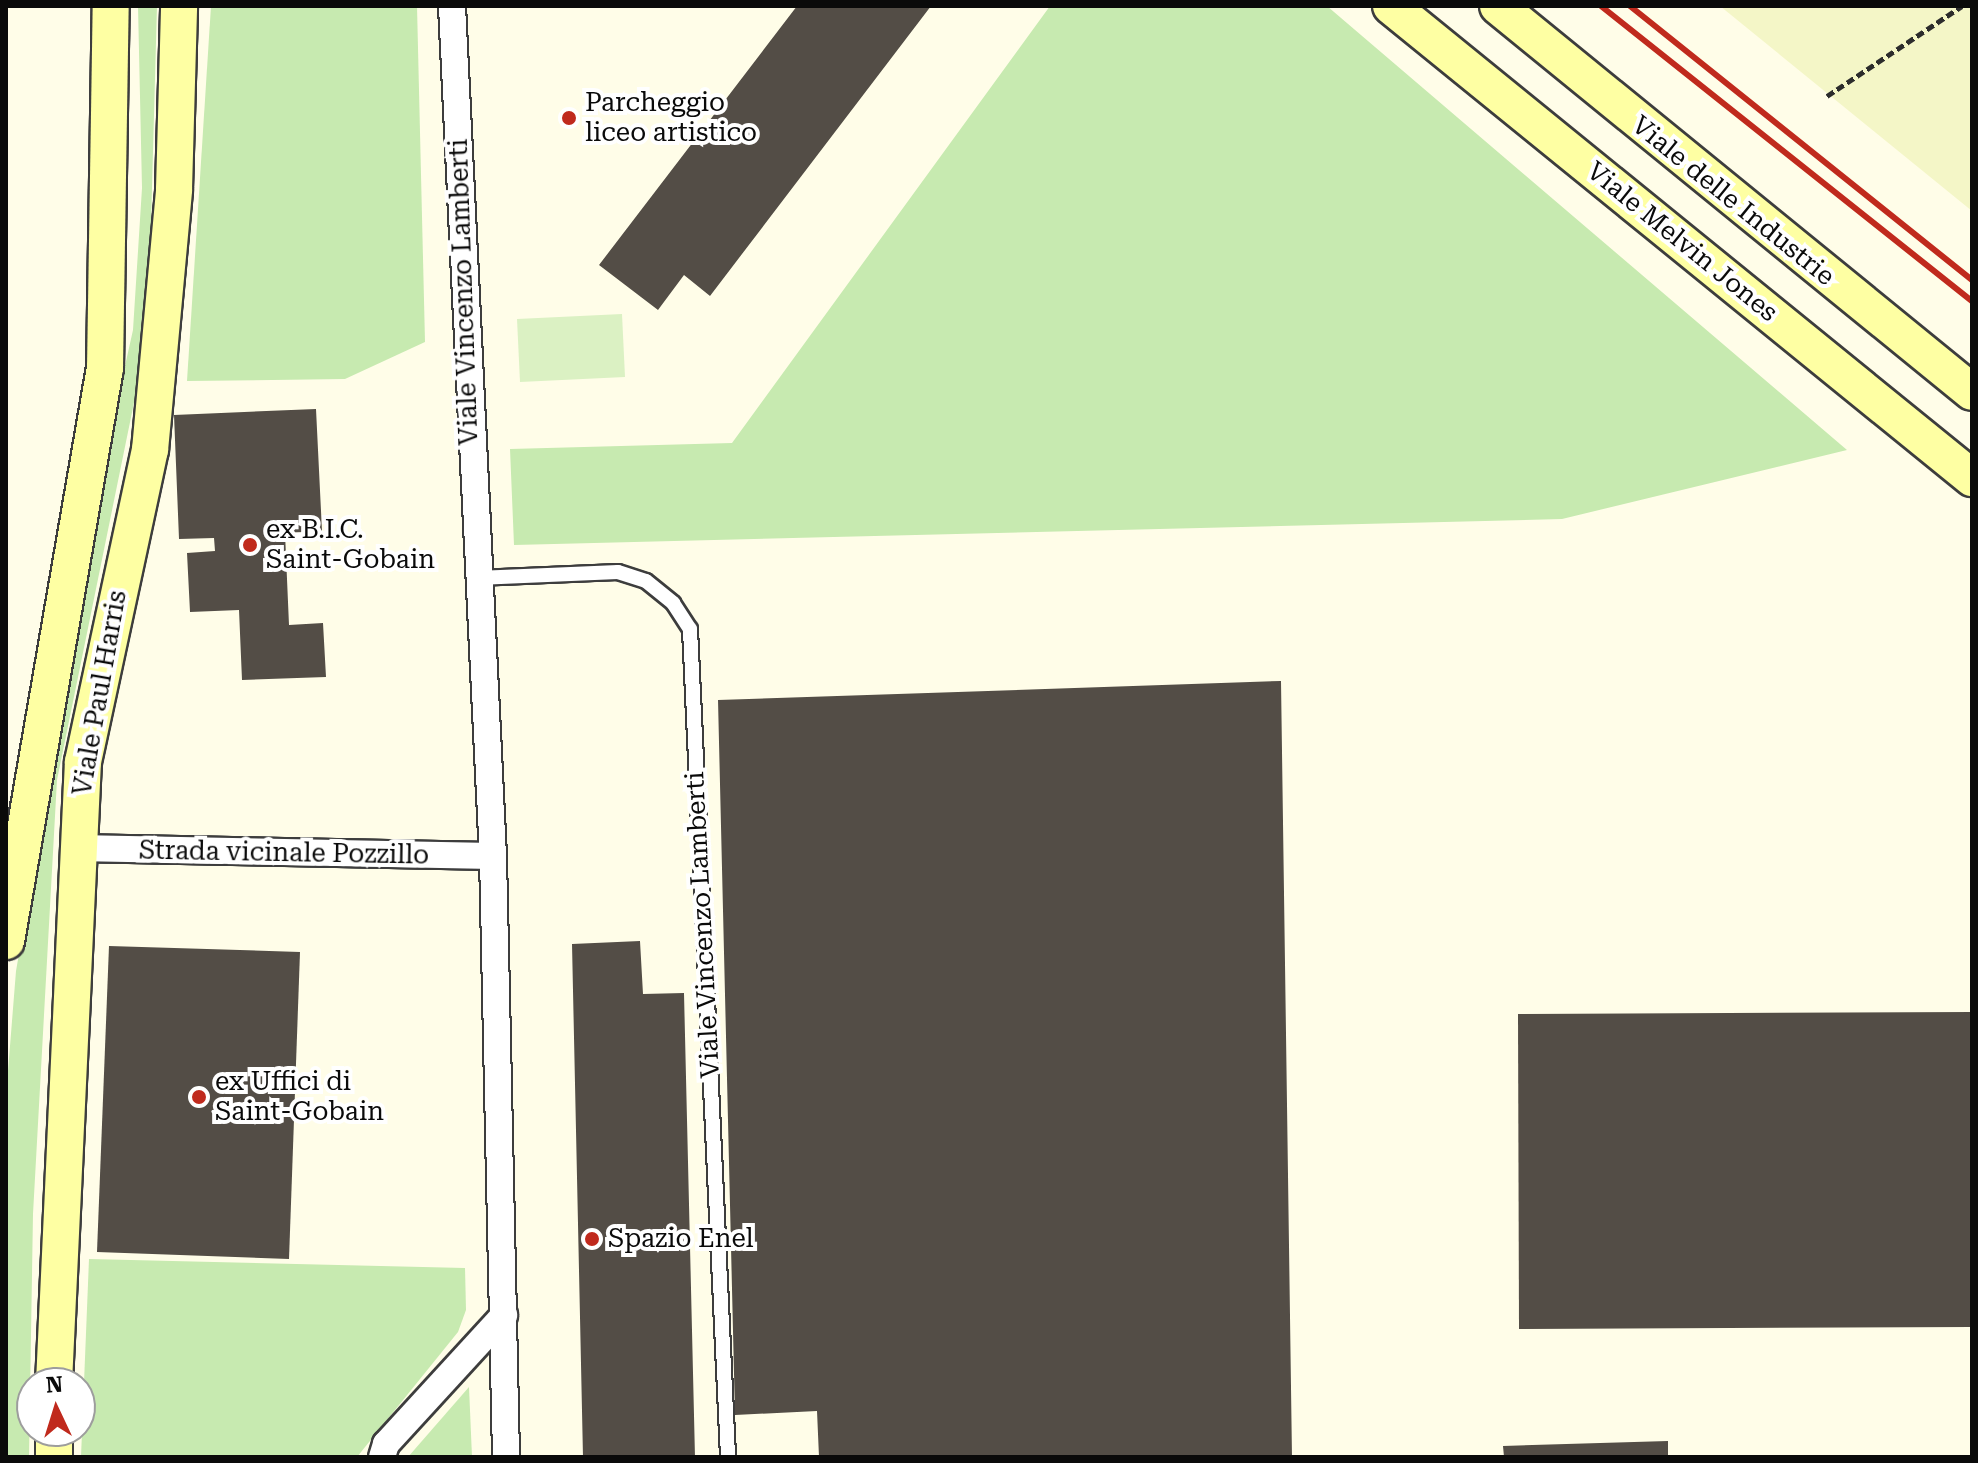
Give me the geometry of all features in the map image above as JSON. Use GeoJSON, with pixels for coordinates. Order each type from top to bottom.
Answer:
{"type":"FeatureCollection","features":[{"type":"Feature","properties":{"kind":"street","name":"Viale Paul Harris"},"geometry":{"type":"LineString","coordinates":[[6,941],[8,899],[105,368],[111,6]]}},
{"type":"Feature","properties":{"kind":"street","name":"Viale Paul Harris"},"geometry":{"type":"LineString","coordinates":[[55,1367],[76,848],[83,762],[150,450],[174,189],[179,6]]}},
{"type":"Feature","properties":{"kind":"street","name":"Viale Vincenzo Lamberti"},"geometry":{"type":"LineString","coordinates":[[452,6],[477,578],[493,856],[506,1457]]}},
{"type":"Feature","properties":{"kind":"street","name":"Viale Melvin Jones"},"geometry":{"type":"LineString","coordinates":[[1391,6],[1972,478]]}},
{"type":"Feature","properties":{"kind":"street","name":"Viale delle Industrie"},"geometry":{"type":"LineString","coordinates":[[1498,6],[1972,392]]}},
{"type":"Feature","properties":{"kind":"street","name":"Strada vicinale Pozzillo"},"geometry":{"type":"LineString","coordinates":[[76,848],[493,856]]}},
{"type":"Feature","properties":{"kind":"street"},"geometry":{"type":"LineString","coordinates":[[382,1457],[386,1444],[504,1315]]}},
{"type":"Feature","properties":{"kind":"lane","name":"Viale Vincenzo Lamberti"},"geometry":{"type":"LineString","coordinates":[[477,578],[618,572],[646,581],[673,603],[690,629],[728,1457]]}},
{"type":"Feature","properties":{"kind":"path"},"geometry":{"type":"LineString","coordinates":[[1827,96],[1962,6]]}},
{"type":"Feature","properties":{"kind":"green space"},"geometry":{"type":"Polygon","coordinates":[[[138,6],[157,6],[148,334],[57,780],[33,1214],[30,1367],[16,1367],[16,1447],[29,1447],[29,1457],[6,1457],[6,1096],[16,971],[106,451],[133,330],[142,188],[138,6]]]}},
{"type":"Feature","properties":{"kind":"green space"},"geometry":{"type":"Polygon","coordinates":[[[211,6],[417,6],[425,342],[345,379],[187,381],[211,6]]]}},
{"type":"Feature","properties":{"kind":"green space"},"geometry":{"type":"Polygon","coordinates":[[[1050,6],[1327,6],[1847,450],[1562,519],[514,545],[510,449],[732,443],[1050,6]]]}},
{"type":"Feature","properties":{"kind":"green space"},"geometry":{"type":"Polygon","coordinates":[[[1720,6],[1972,6],[1972,211],[1720,6]]]}},
{"type":"Feature","properties":{"kind":"green space"},"geometry":{"type":"Polygon","coordinates":[[[622,314],[625,377],[520,382],[517,319],[622,314]]]}},
{"type":"Feature","properties":{"kind":"green space"},"geometry":{"type":"Polygon","coordinates":[[[89,1259],[465,1268],[466,1310],[458,1332],[357,1457],[81,1457],[81,1447],[96,1447],[96,1367],[85,1367],[89,1259]]]}},
{"type":"Feature","properties":{"kind":"green space"},"geometry":{"type":"Polygon","coordinates":[[[469,1387],[472,1457],[408,1457],[469,1387]]]}},
{"type":"Feature","properties":{"kind":"building"},"geometry":{"type":"Polygon","coordinates":[[[797,6],[931,6],[710,296],[684,275],[658,310],[599,265],[797,6]]]}},
{"type":"Feature","properties":{"kind":"building","name":"ex B.I.C. Saint-Gobain"},"geometry":{"type":"Polygon","coordinates":[[[316,409],[322,531],[285,533],[289,625],[323,623],[326,677],[242,680],[239,610],[190,612],[187,553],[215,551],[214,538],[179,539],[174,415],[316,409]]]}},
{"type":"Feature","properties":{"kind":"building"},"geometry":{"type":"Polygon","coordinates":[[[1281,681],[1292,1457],[819,1457],[817,1411],[735,1415],[718,700],[1281,681]]]}},
{"type":"Feature","properties":{"kind":"building"},"geometry":{"type":"Polygon","coordinates":[[[640,941],[643,994],[684,993],[695,1457],[583,1457],[572,944],[640,941]]]}},
{"type":"Feature","properties":{"kind":"building","name":"ex Uffici di Saint-Gobain"},"geometry":{"type":"Polygon","coordinates":[[[109,946],[300,952],[289,1259],[97,1252],[109,946]]]}},
{"type":"Feature","properties":{"kind":"building"},"geometry":{"type":"Polygon","coordinates":[[[1972,1012],[1972,1327],[1519,1329],[1518,1014],[1972,1012]]]}},
{"type":"Feature","properties":{"kind":"building"},"geometry":{"type":"Polygon","coordinates":[[[1668,1441],[1668,1457],[1504,1457],[1503,1446],[1668,1441]]]}},
{"type":"Feature","properties":{"kind":"railway"},"geometry":{"type":"LineString","coordinates":[[1601,6],[1972,301]]}},
{"type":"Feature","properties":{"kind":"railway"},"geometry":{"type":"LineString","coordinates":[[1630,6],[1972,280]]}},
{"type":"Feature","properties":{"kind":"place","name":"Parcheggio liceo artistico"},"geometry":{"type":"Point","coordinates":[569,118]}},
{"type":"Feature","properties":{"kind":"place","name":"ex B.I.C. Saint-Gobain"},"geometry":{"type":"Point","coordinates":[250,545]}},
{"type":"Feature","properties":{"kind":"place","name":"ex Uffici di Saint-Gobain"},"geometry":{"type":"Point","coordinates":[199,1097]}},
{"type":"Feature","properties":{"kind":"place","name":"Spazio Enel"},"geometry":{"type":"Point","coordinates":[592,1239]}}]}
